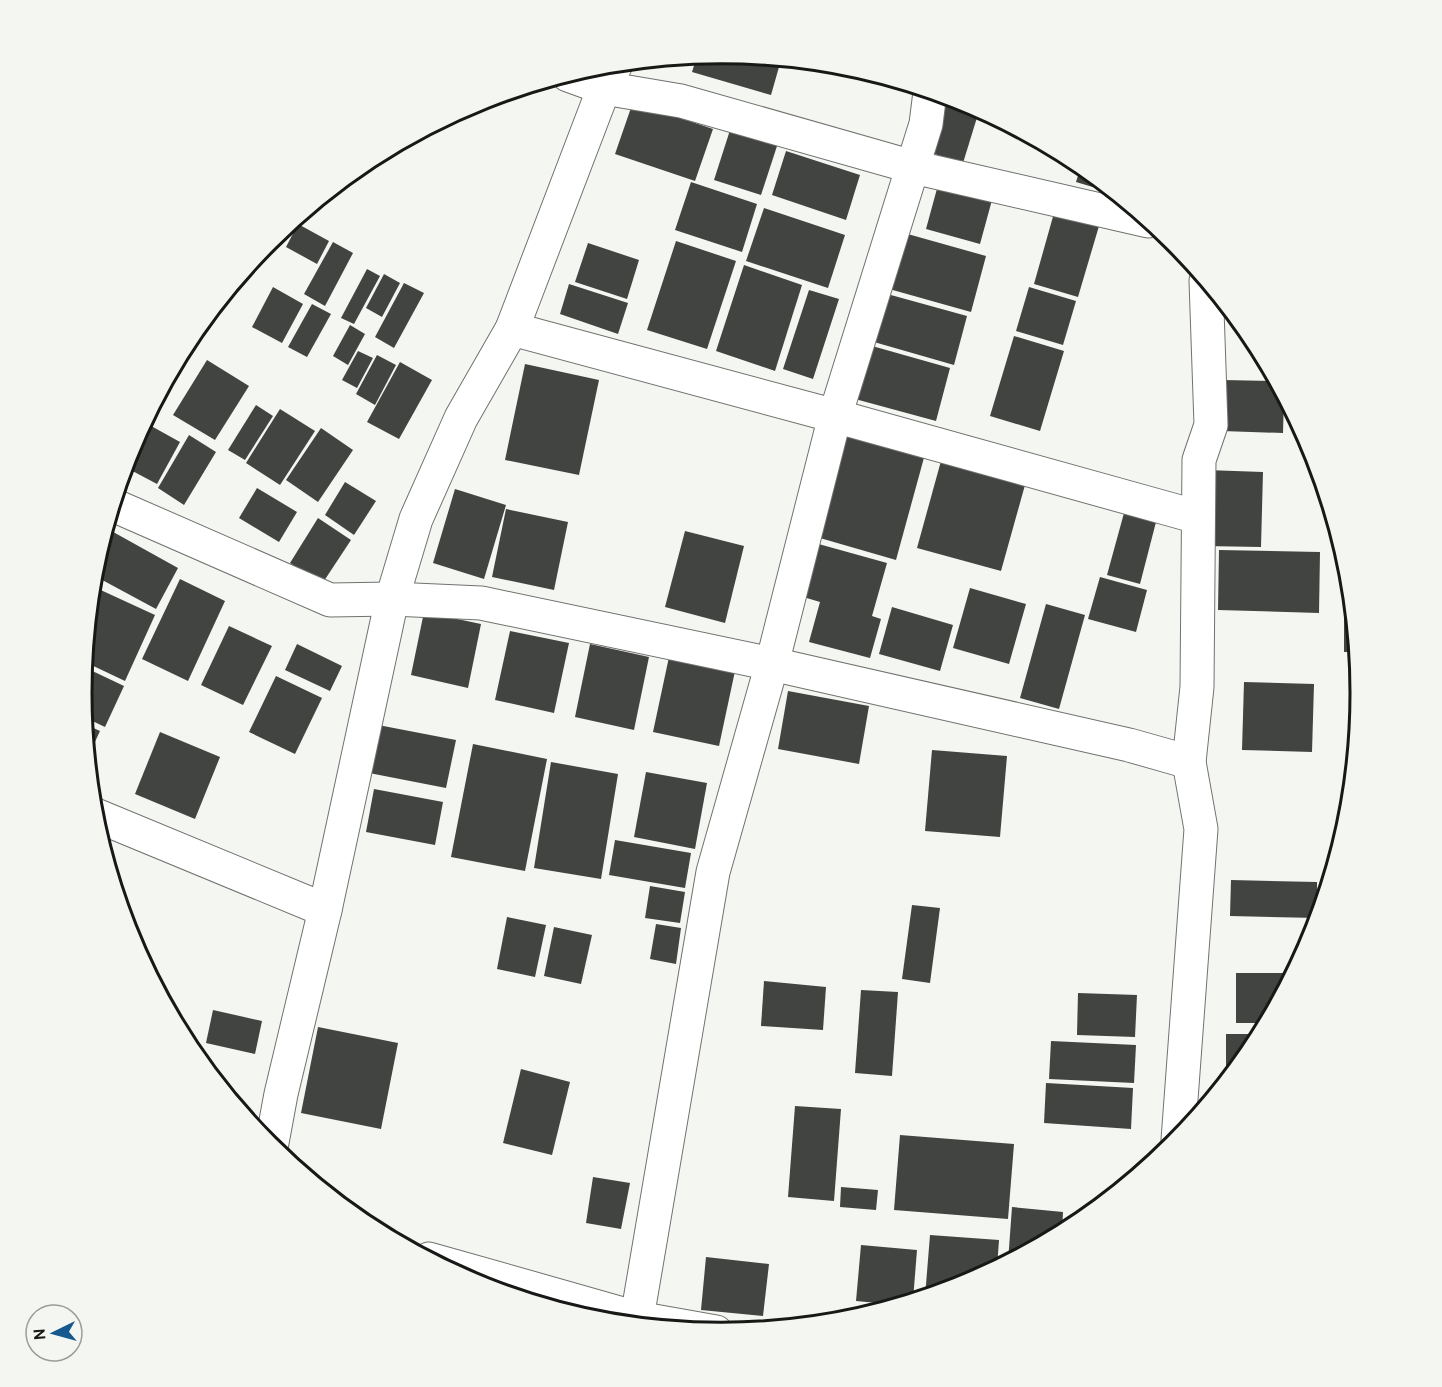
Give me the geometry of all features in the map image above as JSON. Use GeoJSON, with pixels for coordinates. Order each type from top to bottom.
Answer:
{"type":"FeatureCollection","features":[{"type":"Feature","properties":{"kind":"street"},"geometry":{"type":"LineString","coordinates":[[274,1135],[392,599],[416,519],[461,418],[512,329],[610,76],[681,100],[913,167],[1132,217]]}},
{"type":"Feature","properties":{"kind":"street"},"geometry":{"type":"LineString","coordinates":[[637,1317],[713,872],[772,664],[835,416],[926,124],[929,100]]}},
{"type":"Feature","properties":{"kind":"street"},"geometry":{"type":"LineString","coordinates":[[1179,1124],[1201,829],[1189,762],[1197,687],[1198,460],[1211,425],[1206,294]]}},
{"type":"Feature","properties":{"kind":"street"},"geometry":{"type":"LineString","coordinates":[[512,329],[1188,514]]}},
{"type":"Feature","properties":{"kind":"street"},"geometry":{"type":"LineString","coordinates":[[120,508],[330,600],[392,599],[480,603],[772,664],[1129,745],[1189,762]]}},
{"type":"Feature","properties":{"kind":"street"},"geometry":{"type":"LineString","coordinates":[[105,819],[325,910]]}},
{"type":"Feature","properties":{"kind":"street"},"geometry":{"type":"LineString","coordinates":[[471,1271],[625,1315]]}},
{"type":"Feature","properties":{"kind":"building"},"geometry":{"type":"Polygon","coordinates":[[[721,64],[779,68],[771,95],[692,72],[694,65],[721,64]]]}},
{"type":"Feature","properties":{"kind":"building"},"geometry":{"type":"Polygon","coordinates":[[[633,102],[713,129],[695,181],[615,154],[633,102]]]}},
{"type":"Feature","properties":{"kind":"building"},"geometry":{"type":"Polygon","coordinates":[[[939,104],[977,119],[963,163],[925,151],[939,104]]]}},
{"type":"Feature","properties":{"kind":"building"},"geometry":{"type":"Polygon","coordinates":[[[731,127],[778,143],[761,195],[714,180],[731,127]]]}},
{"type":"Feature","properties":{"kind":"building"},"geometry":{"type":"Polygon","coordinates":[[[786,151],[860,175],[846,220],[772,195],[786,151]]]}},
{"type":"Feature","properties":{"kind":"building"},"geometry":{"type":"Polygon","coordinates":[[[1078,176],[1094,188],[1076,182],[1078,176]]]}},
{"type":"Feature","properties":{"kind":"building"},"geometry":{"type":"Polygon","coordinates":[[[691,182],[757,204],[742,252],[675,230],[691,182]]]}},
{"type":"Feature","properties":{"kind":"building"},"geometry":{"type":"Polygon","coordinates":[[[938,185],[992,200],[980,244],[926,229],[938,185]]]}},
{"type":"Feature","properties":{"kind":"building"},"geometry":{"type":"Polygon","coordinates":[[[764,208],[845,235],[828,288],[746,261],[764,208]]]}},
{"type":"Feature","properties":{"kind":"building"},"geometry":{"type":"Polygon","coordinates":[[[1054,213],[1099,226],[1078,297],[1034,284],[1054,213]]]}},
{"type":"Feature","properties":{"kind":"building"},"geometry":{"type":"Polygon","coordinates":[[[301,226],[329,241],[317,264],[286,247],[293,233],[301,226]]]}},
{"type":"Feature","properties":{"kind":"building"},"geometry":{"type":"Polygon","coordinates":[[[897,231],[986,256],[971,312],[882,287],[897,231]]]}},
{"type":"Feature","properties":{"kind":"building"},"geometry":{"type":"Polygon","coordinates":[[[676,241],[736,261],[707,349],[647,330],[676,241]]]}},
{"type":"Feature","properties":{"kind":"building"},"geometry":{"type":"Polygon","coordinates":[[[333,242],[353,253],[325,306],[304,294],[333,242]]]}},
{"type":"Feature","properties":{"kind":"building"},"geometry":{"type":"Polygon","coordinates":[[[588,243],[639,260],[627,299],[575,282],[588,243]]]}},
{"type":"Feature","properties":{"kind":"building"},"geometry":{"type":"Polygon","coordinates":[[[744,265],[802,285],[775,371],[716,351],[744,265]]]}},
{"type":"Feature","properties":{"kind":"building"},"geometry":{"type":"Polygon","coordinates":[[[367,269],[380,276],[354,324],[341,318],[367,269]]]}},
{"type":"Feature","properties":{"kind":"building"},"geometry":{"type":"Polygon","coordinates":[[[384,274],[400,283],[382,317],[366,308],[384,274]]]}},
{"type":"Feature","properties":{"kind":"building"},"geometry":{"type":"Polygon","coordinates":[[[404,283],[424,293],[394,348],[375,337],[404,283]]]}},
{"type":"Feature","properties":{"kind":"building"},"geometry":{"type":"Polygon","coordinates":[[[569,284],[628,303],[618,334],[560,314],[569,284]]]}},
{"type":"Feature","properties":{"kind":"building"},"geometry":{"type":"Polygon","coordinates":[[[273,287],[303,304],[282,343],[252,327],[273,287]]]}},
{"type":"Feature","properties":{"kind":"building"},"geometry":{"type":"Polygon","coordinates":[[[1029,287],[1076,301],[1063,345],[1016,331],[1029,287]]]}},
{"type":"Feature","properties":{"kind":"building"},"geometry":{"type":"Polygon","coordinates":[[[809,290],[839,299],[813,379],[783,369],[809,290]]]}},
{"type":"Feature","properties":{"kind":"building"},"geometry":{"type":"Polygon","coordinates":[[[880,292],[967,316],[954,365],[867,340],[880,292]]]}},
{"type":"Feature","properties":{"kind":"building"},"geometry":{"type":"Polygon","coordinates":[[[312,304],[331,314],[307,357],[288,347],[312,304]]]}},
{"type":"Feature","properties":{"kind":"building"},"geometry":{"type":"Polygon","coordinates":[[[350,325],[365,334],[348,365],[333,356],[350,325]]]}},
{"type":"Feature","properties":{"kind":"building"},"geometry":{"type":"Polygon","coordinates":[[[1014,336],[1064,351],[1040,431],[990,416],[1014,336]]]}},
{"type":"Feature","properties":{"kind":"building"},"geometry":{"type":"Polygon","coordinates":[[[858,342],[950,368],[936,421],[844,396],[858,342]]]}},
{"type":"Feature","properties":{"kind":"building"},"geometry":{"type":"Polygon","coordinates":[[[358,351],[373,358],[357,388],[342,380],[358,351]]]}},
{"type":"Feature","properties":{"kind":"building"},"geometry":{"type":"Polygon","coordinates":[[[377,355],[396,365],[375,405],[356,394],[377,355]]]}},
{"type":"Feature","properties":{"kind":"building"},"geometry":{"type":"Polygon","coordinates":[[[207,360],[249,386],[215,440],[173,415],[207,360]]]}},
{"type":"Feature","properties":{"kind":"building"},"geometry":{"type":"Polygon","coordinates":[[[400,362],[432,380],[399,439],[367,422],[400,362]]]}},
{"type":"Feature","properties":{"kind":"building"},"geometry":{"type":"Polygon","coordinates":[[[525,364],[599,380],[579,475],[505,460],[525,364]]]}},
{"type":"Feature","properties":{"kind":"building"},"geometry":{"type":"Polygon","coordinates":[[[1223,380],[1267,381],[1284,412],[1283,433],[1222,431],[1223,380]]]}},
{"type":"Feature","properties":{"kind":"building"},"geometry":{"type":"Polygon","coordinates":[[[256,405],[273,416],[245,460],[228,450],[256,405]]]}},
{"type":"Feature","properties":{"kind":"building"},"geometry":{"type":"Polygon","coordinates":[[[280,409],[315,431],[280,485],[246,463],[280,409]]]}},
{"type":"Feature","properties":{"kind":"building"},"geometry":{"type":"Polygon","coordinates":[[[152,426],[180,442],[157,484],[133,471],[152,426]]]}},
{"type":"Feature","properties":{"kind":"building"},"geometry":{"type":"Polygon","coordinates":[[[321,428],[353,450],[318,502],[286,480],[321,428]]]}},
{"type":"Feature","properties":{"kind":"building"},"geometry":{"type":"Polygon","coordinates":[[[842,431],[925,454],[896,560],[813,536],[842,431]]]}},
{"type":"Feature","properties":{"kind":"building"},"geometry":{"type":"Polygon","coordinates":[[[189,435],[216,452],[184,505],[158,488],[189,435]]]}},
{"type":"Feature","properties":{"kind":"building"},"geometry":{"type":"Polygon","coordinates":[[[941,461],[1025,485],[1001,571],[917,548],[941,461]]]}},
{"type":"Feature","properties":{"kind":"building"},"geometry":{"type":"Polygon","coordinates":[[[1206,470],[1263,472],[1261,547],[1204,546],[1206,470]]]}},
{"type":"Feature","properties":{"kind":"building"},"geometry":{"type":"Polygon","coordinates":[[[345,482],[376,501],[354,535],[325,515],[345,482]]]}},
{"type":"Feature","properties":{"kind":"building"},"geometry":{"type":"Polygon","coordinates":[[[257,488],[297,512],[279,542],[239,518],[257,488]]]}},
{"type":"Feature","properties":{"kind":"building"},"geometry":{"type":"Polygon","coordinates":[[[455,489],[506,505],[484,579],[433,563],[455,489]]]}},
{"type":"Feature","properties":{"kind":"building"},"geometry":{"type":"Polygon","coordinates":[[[506,509],[568,522],[554,590],[492,577],[506,509]]]}},
{"type":"Feature","properties":{"kind":"building"},"geometry":{"type":"Polygon","coordinates":[[[1124,513],[1156,522],[1140,584],[1107,575],[1124,513]]]}},
{"type":"Feature","properties":{"kind":"building"},"geometry":{"type":"Polygon","coordinates":[[[318,518],[351,540],[322,584],[290,563],[318,518]]]}},
{"type":"Feature","properties":{"kind":"building"},"geometry":{"type":"Polygon","coordinates":[[[685,531],[744,546],[725,623],[665,607],[685,531]]]}},
{"type":"Feature","properties":{"kind":"building"},"geometry":{"type":"Polygon","coordinates":[[[113,532],[178,568],[156,609],[102,580],[113,532]]]}},
{"type":"Feature","properties":{"kind":"building"},"geometry":{"type":"Polygon","coordinates":[[[815,543],[887,563],[872,616],[881,619],[870,658],[809,642],[820,602],[800,596],[815,543]]]}},
{"type":"Feature","properties":{"kind":"building"},"geometry":{"type":"Polygon","coordinates":[[[1219,550],[1320,552],[1319,613],[1218,610],[1219,550]]]}},
{"type":"Feature","properties":{"kind":"building"},"geometry":{"type":"Polygon","coordinates":[[[1100,577],[1147,590],[1136,632],[1088,619],[1100,577]]]}},
{"type":"Feature","properties":{"kind":"building"},"geometry":{"type":"Polygon","coordinates":[[[180,579],[225,601],[188,681],[142,659],[180,579]]]}},
{"type":"Feature","properties":{"kind":"building"},"geometry":{"type":"Polygon","coordinates":[[[970,588],[1026,604],[1009,664],[953,648],[970,588]]]}},
{"type":"Feature","properties":{"kind":"building"},"geometry":{"type":"Polygon","coordinates":[[[101,590],[155,615],[125,681],[93,666],[101,590]]]}},
{"type":"Feature","properties":{"kind":"building"},"geometry":{"type":"Polygon","coordinates":[[[1046,604],[1085,615],[1059,709],[1020,698],[1046,604]]]}},
{"type":"Feature","properties":{"kind":"building"},"geometry":{"type":"Polygon","coordinates":[[[1344,605],[1349,652],[1344,652],[1344,605]]]}},
{"type":"Feature","properties":{"kind":"building"},"geometry":{"type":"Polygon","coordinates":[[[892,607],[953,625],[940,671],[879,654],[892,607]]]}},
{"type":"Feature","properties":{"kind":"building"},"geometry":{"type":"Polygon","coordinates":[[[424,612],[481,624],[468,688],[411,675],[424,612]]]}},
{"type":"Feature","properties":{"kind":"building"},"geometry":{"type":"Polygon","coordinates":[[[229,626],[272,646],[243,705],[201,685],[229,626]]]}},
{"type":"Feature","properties":{"kind":"building"},"geometry":{"type":"Polygon","coordinates":[[[510,631],[569,643],[554,713],[495,700],[510,631]]]}},
{"type":"Feature","properties":{"kind":"building"},"geometry":{"type":"Polygon","coordinates":[[[297,644],[342,666],[330,691],[285,670],[297,644]]]}},
{"type":"Feature","properties":{"kind":"building"},"geometry":{"type":"Polygon","coordinates":[[[590,644],[649,657],[634,730],[575,717],[590,644]]]}},
{"type":"Feature","properties":{"kind":"building"},"geometry":{"type":"Polygon","coordinates":[[[669,657],[735,671],[719,746],[653,732],[669,657]]]}},
{"type":"Feature","properties":{"kind":"building"},"geometry":{"type":"Polygon","coordinates":[[[93,671],[124,686],[105,727],[93,721],[93,671]]]}},
{"type":"Feature","properties":{"kind":"building"},"geometry":{"type":"Polygon","coordinates":[[[276,676],[322,698],[295,754],[249,732],[276,676]]]}},
{"type":"Feature","properties":{"kind":"building"},"geometry":{"type":"Polygon","coordinates":[[[1244,682],[1314,684],[1312,752],[1242,750],[1244,682]]]}},
{"type":"Feature","properties":{"kind":"building"},"geometry":{"type":"Polygon","coordinates":[[[788,691],[869,706],[859,764],[778,749],[788,691]]]}},
{"type":"Feature","properties":{"kind":"building"},"geometry":{"type":"Polygon","coordinates":[[[373,724],[456,740],[446,788],[364,772],[373,724]]]}},
{"type":"Feature","properties":{"kind":"building"},"geometry":{"type":"Polygon","coordinates":[[[93,728],[100,731],[94,744],[93,728]]]}},
{"type":"Feature","properties":{"kind":"building"},"geometry":{"type":"Polygon","coordinates":[[[160,732],[220,757],[195,819],[135,794],[160,732]]]}},
{"type":"Feature","properties":{"kind":"building"},"geometry":{"type":"Polygon","coordinates":[[[473,744],[547,759],[525,871],[451,857],[473,744]]]}},
{"type":"Feature","properties":{"kind":"building"},"geometry":{"type":"Polygon","coordinates":[[[932,750],[1007,756],[1000,837],[925,831],[932,750]]]}},
{"type":"Feature","properties":{"kind":"building"},"geometry":{"type":"Polygon","coordinates":[[[551,762],[618,774],[601,879],[534,868],[551,762]]]}},
{"type":"Feature","properties":{"kind":"building"},"geometry":{"type":"Polygon","coordinates":[[[646,772],[707,783],[695,849],[634,837],[646,772]]]}},
{"type":"Feature","properties":{"kind":"building"},"geometry":{"type":"Polygon","coordinates":[[[374,789],[443,802],[435,845],[366,832],[374,789]]]}},
{"type":"Feature","properties":{"kind":"building"},"geometry":{"type":"Polygon","coordinates":[[[615,840],[691,853],[685,888],[609,875],[615,840]]]}},
{"type":"Feature","properties":{"kind":"building"},"geometry":{"type":"Polygon","coordinates":[[[1231,880],[1317,882],[1317,896],[1308,918],[1230,916],[1231,880]]]}},
{"type":"Feature","properties":{"kind":"building"},"geometry":{"type":"Polygon","coordinates":[[[650,886],[685,892],[680,923],[645,918],[650,886]]]}},
{"type":"Feature","properties":{"kind":"building"},"geometry":{"type":"Polygon","coordinates":[[[912,905],[940,908],[930,983],[902,979],[912,905]]]}},
{"type":"Feature","properties":{"kind":"building"},"geometry":{"type":"Polygon","coordinates":[[[507,917],[546,925],[535,977],[497,969],[507,917]]]}},
{"type":"Feature","properties":{"kind":"building"},"geometry":{"type":"Polygon","coordinates":[[[656,924],[681,928],[676,964],[650,959],[656,924]]]}},
{"type":"Feature","properties":{"kind":"building"},"geometry":{"type":"Polygon","coordinates":[[[554,927],[592,935],[581,984],[544,976],[554,927]]]}},
{"type":"Feature","properties":{"kind":"building"},"geometry":{"type":"Polygon","coordinates":[[[1236,973],[1284,973],[1257,1023],[1236,1023],[1236,973]]]}},
{"type":"Feature","properties":{"kind":"building"},"geometry":{"type":"Polygon","coordinates":[[[764,981],[826,987],[823,1030],[761,1026],[764,981]]]}},
{"type":"Feature","properties":{"kind":"building"},"geometry":{"type":"Polygon","coordinates":[[[861,990],[898,992],[892,1076],[855,1073],[861,990]]]}},
{"type":"Feature","properties":{"kind":"building"},"geometry":{"type":"Polygon","coordinates":[[[1078,993],[1137,995],[1135,1037],[1077,1035],[1078,993]]]}},
{"type":"Feature","properties":{"kind":"building"},"geometry":{"type":"Polygon","coordinates":[[[213,1010],[262,1021],[255,1054],[206,1043],[213,1010]]]}},
{"type":"Feature","properties":{"kind":"building"},"geometry":{"type":"Polygon","coordinates":[[[318,1027],[398,1043],[381,1129],[301,1113],[318,1027]]]}},
{"type":"Feature","properties":{"kind":"building"},"geometry":{"type":"Polygon","coordinates":[[[1226,1034],[1250,1034],[1244,1043],[1226,1068],[1226,1034]]]}},
{"type":"Feature","properties":{"kind":"building"},"geometry":{"type":"Polygon","coordinates":[[[1051,1041],[1136,1045],[1134,1083],[1049,1079],[1051,1041]]]}},
{"type":"Feature","properties":{"kind":"building"},"geometry":{"type":"Polygon","coordinates":[[[521,1069],[570,1082],[552,1155],[503,1143],[521,1069]]]}},
{"type":"Feature","properties":{"kind":"building"},"geometry":{"type":"Polygon","coordinates":[[[1046,1083],[1133,1088],[1131,1129],[1044,1123],[1046,1083]]]}},
{"type":"Feature","properties":{"kind":"building"},"geometry":{"type":"Polygon","coordinates":[[[795,1106],[841,1109],[834,1201],[788,1197],[795,1106]]]}},
{"type":"Feature","properties":{"kind":"building"},"geometry":{"type":"Polygon","coordinates":[[[900,1135],[1014,1144],[1008,1219],[894,1210],[900,1135]]]}},
{"type":"Feature","properties":{"kind":"building"},"geometry":{"type":"Polygon","coordinates":[[[593,1177],[630,1183],[621,1229],[586,1223],[593,1177]]]}},
{"type":"Feature","properties":{"kind":"building"},"geometry":{"type":"Polygon","coordinates":[[[841,1187],[878,1190],[876,1210],[840,1207],[841,1187]]]}},
{"type":"Feature","properties":{"kind":"building"},"geometry":{"type":"Polygon","coordinates":[[[1012,1207],[1063,1212],[1063,1221],[1009,1253],[1012,1207]]]}},
{"type":"Feature","properties":{"kind":"building"},"geometry":{"type":"Polygon","coordinates":[[[930,1235],[999,1240],[998,1259],[926,1288],[930,1235]]]}},
{"type":"Feature","properties":{"kind":"building"},"geometry":{"type":"Polygon","coordinates":[[[861,1245],[917,1250],[914,1292],[876,1303],[856,1301],[861,1245]]]}},
{"type":"Feature","properties":{"kind":"building"},"geometry":{"type":"Polygon","coordinates":[[[706,1257],[769,1264],[763,1316],[701,1310],[706,1257]]]}}]}
